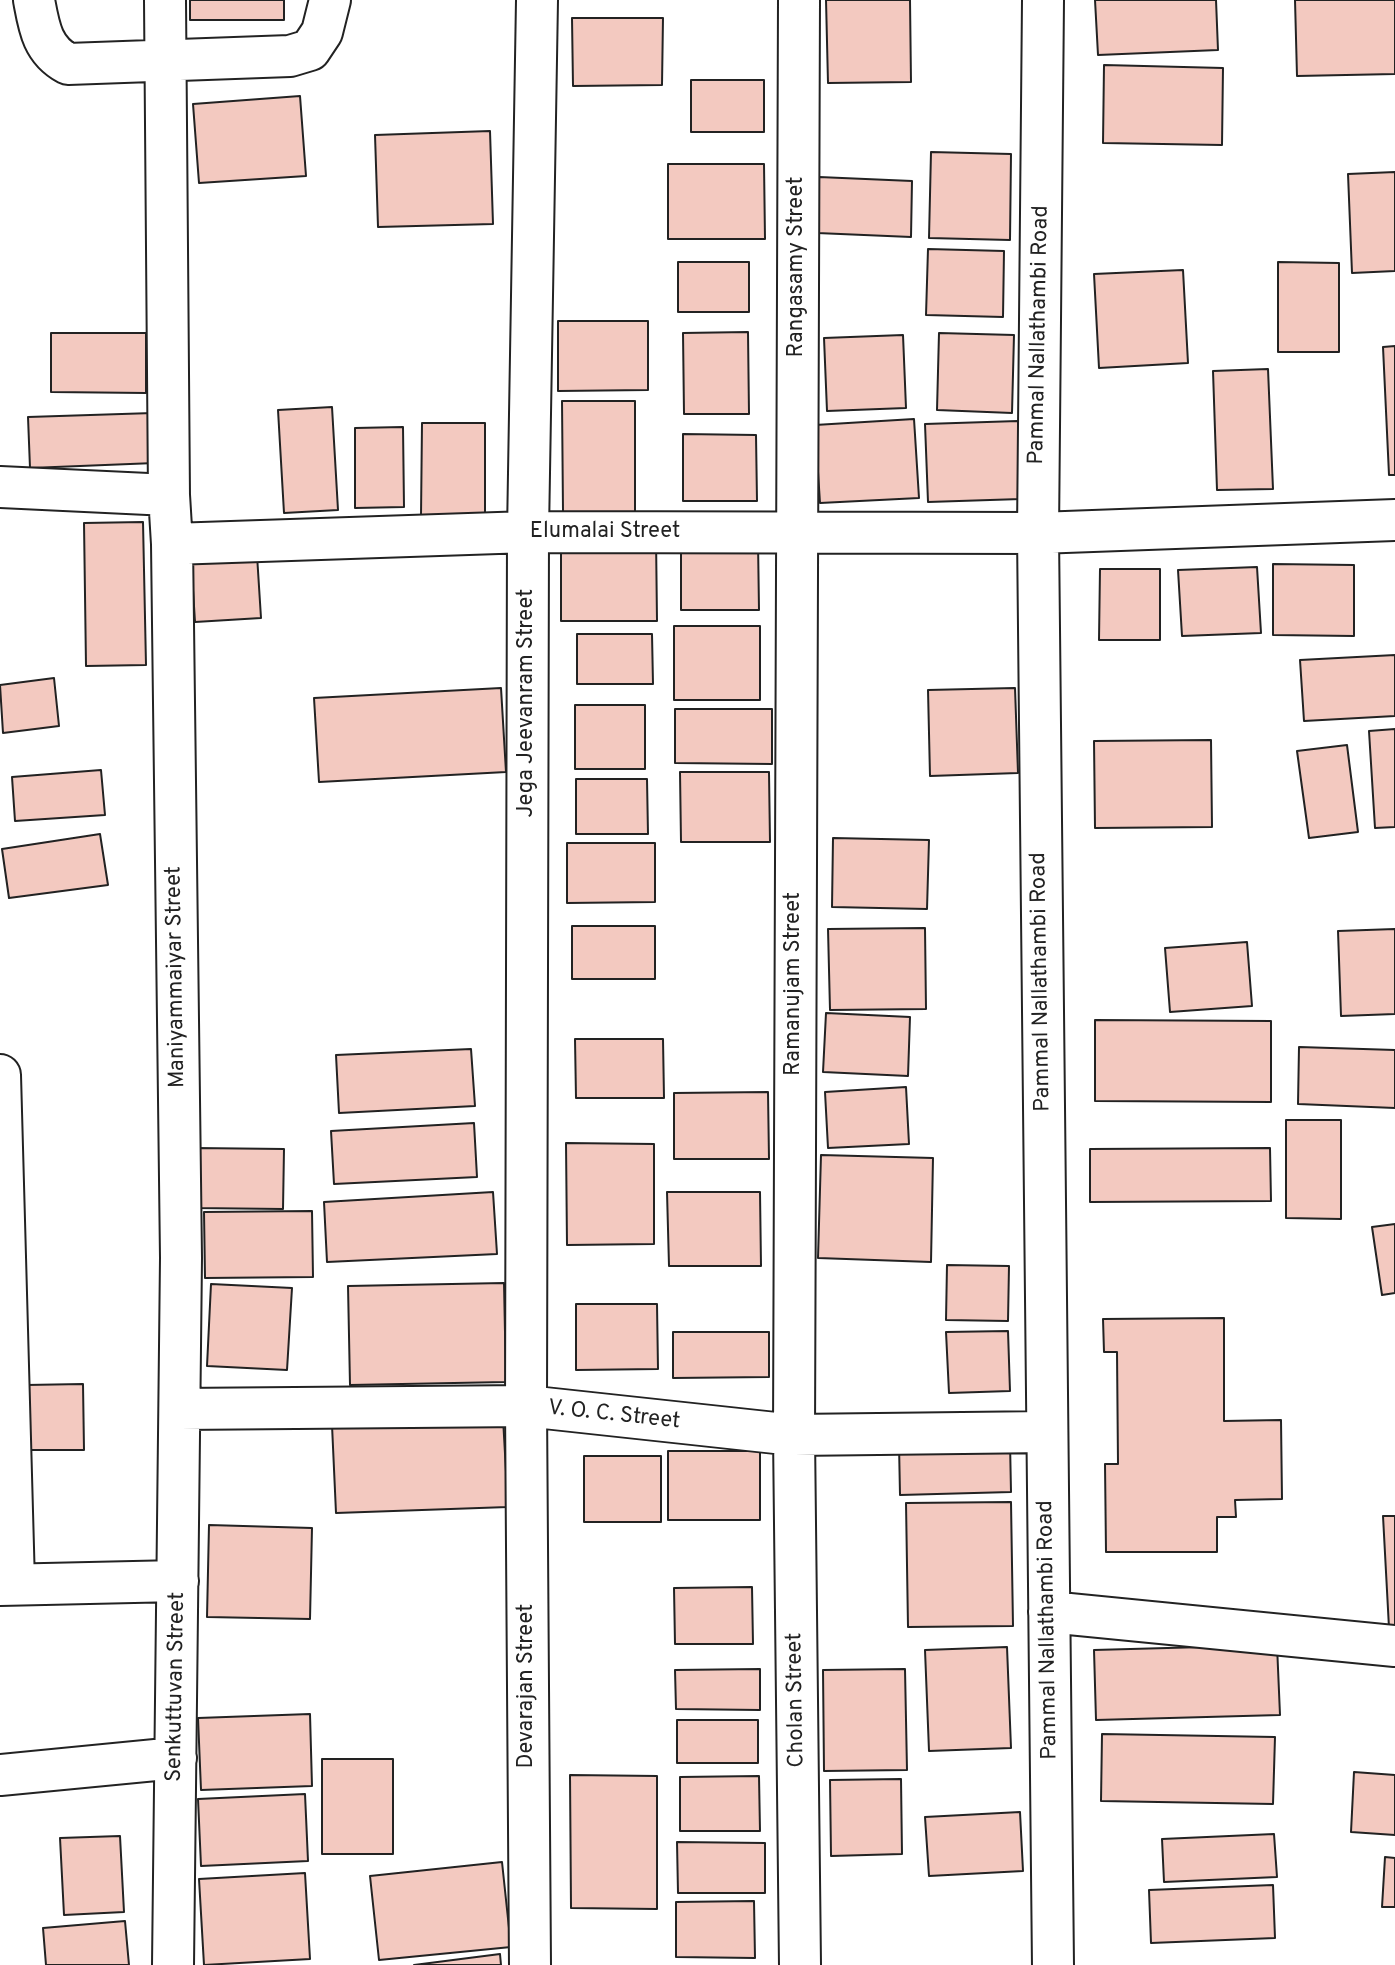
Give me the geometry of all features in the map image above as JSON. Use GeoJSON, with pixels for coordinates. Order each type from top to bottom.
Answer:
{"type":"FeatureCollection","features":[{"type":"Feature","properties":{"kind":"street"},"geometry":{"type":"LineString","coordinates":[[34,0],[41,36],[54,56],[68,64],[290,56],[310,50],[322,32],[330,0]]}},
{"type":"Feature","properties":{"kind":"street","name":"Maniyammaiyar Street"},"geometry":{"type":"LineString","coordinates":[[165,0],[181,1258],[180,1409]]}},
{"type":"Feature","properties":{"kind":"street","name":"Jega Jeevanram Street"},"geometry":{"type":"LineString","coordinates":[[526,1406],[528,532],[537,0]]}},
{"type":"Feature","properties":{"kind":"street","name":"Rangasamy Street"},"geometry":{"type":"LineString","coordinates":[[796,533],[799,0]]}},
{"type":"Feature","properties":{"kind":"street","name":"Pammal Nallathambi Road"},"geometry":{"type":"LineString","coordinates":[[1043,0],[1038,533],[1053,1965]]}},
{"type":"Feature","properties":{"kind":"street"},"geometry":{"type":"LineString","coordinates":[[0,487],[169,495]]}},
{"type":"Feature","properties":{"kind":"street","name":"Elumalai Street"},"geometry":{"type":"LineString","coordinates":[[172,544],[528,532],[1038,533],[1395,520]]}},
{"type":"Feature","properties":{"kind":"street","name":"Ramanujam Street"},"geometry":{"type":"LineString","coordinates":[[794,1435],[796,533]]}},
{"type":"Feature","properties":{"kind":"street"},"geometry":{"type":"LineString","coordinates":[[0,1075],[7,1585],[178,1581]]}},
{"type":"Feature","properties":{"kind":"street","name":"V. O. C. Street"},"geometry":{"type":"LineString","coordinates":[[180,1409],[526,1406],[794,1435],[1047,1432]]}},
{"type":"Feature","properties":{"kind":"street","name":"Devarajan Street"},"geometry":{"type":"LineString","coordinates":[[526,1406],[530,1965]]}},
{"type":"Feature","properties":{"kind":"street","name":"Senkuttuvan Street"},"geometry":{"type":"LineString","coordinates":[[173,1965],[180,1409]]}},
{"type":"Feature","properties":{"kind":"street","name":"Cholan Street"},"geometry":{"type":"LineString","coordinates":[[794,1435],[800,1965]]}},
{"type":"Feature","properties":{"kind":"street"},"geometry":{"type":"LineString","coordinates":[[1049,1612],[1395,1646]]}},
{"type":"Feature","properties":{"kind":"street"},"geometry":{"type":"LineString","coordinates":[[0,1775],[176,1758]]}},
{"type":"Feature","properties":{"kind":"building"},"geometry":{"type":"Polygon","coordinates":[[[190,0],[284,0],[284,20],[190,20],[190,0]]]}},
{"type":"Feature","properties":{"kind":"building"},"geometry":{"type":"Polygon","coordinates":[[[826,0],[910,0],[911,82],[828,83],[826,0]]]}},
{"type":"Feature","properties":{"kind":"building"},"geometry":{"type":"Polygon","coordinates":[[[1095,0],[1216,0],[1218,50],[1098,55],[1095,0]]]}},
{"type":"Feature","properties":{"kind":"building"},"geometry":{"type":"Polygon","coordinates":[[[1295,0],[1395,0],[1395,74],[1297,76],[1295,0]]]}},
{"type":"Feature","properties":{"kind":"building"},"geometry":{"type":"Polygon","coordinates":[[[572,18],[663,18],[662,85],[573,86],[572,18]]]}},
{"type":"Feature","properties":{"kind":"building"},"geometry":{"type":"Polygon","coordinates":[[[1104,65],[1223,68],[1222,145],[1103,143],[1104,65]]]}},
{"type":"Feature","properties":{"kind":"building"},"geometry":{"type":"Polygon","coordinates":[[[691,80],[764,80],[764,132],[691,132],[691,80]]]}},
{"type":"Feature","properties":{"kind":"building"},"geometry":{"type":"Polygon","coordinates":[[[300,96],[306,176],[199,183],[193,104],[300,96]]]}},
{"type":"Feature","properties":{"kind":"building"},"geometry":{"type":"Polygon","coordinates":[[[490,131],[493,224],[378,227],[375,135],[490,131]]]}},
{"type":"Feature","properties":{"kind":"building"},"geometry":{"type":"Polygon","coordinates":[[[931,152],[1011,154],[1010,240],[929,238],[931,152]]]}},
{"type":"Feature","properties":{"kind":"building"},"geometry":{"type":"Polygon","coordinates":[[[668,164],[764,164],[765,239],[668,239],[668,164]]]}},
{"type":"Feature","properties":{"kind":"building"},"geometry":{"type":"Polygon","coordinates":[[[1395,172],[1395,271],[1352,273],[1348,174],[1395,172]]]}},
{"type":"Feature","properties":{"kind":"building"},"geometry":{"type":"Polygon","coordinates":[[[819,177],[912,181],[911,237],[817,233],[819,177]]]}},
{"type":"Feature","properties":{"kind":"building"},"geometry":{"type":"Polygon","coordinates":[[[928,249],[1004,251],[1003,317],[926,315],[928,249]]]}},
{"type":"Feature","properties":{"kind":"building"},"geometry":{"type":"Polygon","coordinates":[[[678,262],[749,262],[749,312],[678,312],[678,262]]]}},
{"type":"Feature","properties":{"kind":"building"},"geometry":{"type":"Polygon","coordinates":[[[1278,262],[1339,263],[1339,352],[1278,352],[1278,262]]]}},
{"type":"Feature","properties":{"kind":"building"},"geometry":{"type":"Polygon","coordinates":[[[1183,270],[1188,363],[1099,368],[1094,274],[1183,270]]]}},
{"type":"Feature","properties":{"kind":"building"},"geometry":{"type":"Polygon","coordinates":[[[558,321],[648,321],[648,390],[558,391],[558,321]]]}},
{"type":"Feature","properties":{"kind":"building"},"geometry":{"type":"Polygon","coordinates":[[[748,332],[749,414],[684,414],[683,333],[748,332]]]}},
{"type":"Feature","properties":{"kind":"building"},"geometry":{"type":"Polygon","coordinates":[[[51,333],[146,333],[146,393],[51,392],[51,333]]]}},
{"type":"Feature","properties":{"kind":"building"},"geometry":{"type":"Polygon","coordinates":[[[939,333],[1014,335],[1012,413],[937,410],[939,333]]]}},
{"type":"Feature","properties":{"kind":"building"},"geometry":{"type":"Polygon","coordinates":[[[903,335],[906,408],[827,411],[824,338],[903,335]]]}},
{"type":"Feature","properties":{"kind":"building"},"geometry":{"type":"Polygon","coordinates":[[[1395,346],[1395,475],[1389,475],[1383,347],[1395,346]]]}},
{"type":"Feature","properties":{"kind":"building"},"geometry":{"type":"Polygon","coordinates":[[[1268,369],[1273,489],[1217,490],[1213,371],[1268,369]]]}},
{"type":"Feature","properties":{"kind":"building"},"geometry":{"type":"Polygon","coordinates":[[[562,401],[635,401],[635,513],[563,512],[562,401]]]}},
{"type":"Feature","properties":{"kind":"building"},"geometry":{"type":"Polygon","coordinates":[[[332,407],[338,510],[284,513],[278,410],[332,407]]]}},
{"type":"Feature","properties":{"kind":"building"},"geometry":{"type":"Polygon","coordinates":[[[153,413],[155,463],[30,468],[28,417],[153,413]]]}},
{"type":"Feature","properties":{"kind":"building"},"geometry":{"type":"Polygon","coordinates":[[[914,419],[919,498],[820,503],[815,425],[914,419]]]}},
{"type":"Feature","properties":{"kind":"building"},"geometry":{"type":"Polygon","coordinates":[[[1018,421],[1021,499],[928,502],[925,424],[1018,421]]]}},
{"type":"Feature","properties":{"kind":"building"},"geometry":{"type":"Polygon","coordinates":[[[422,423],[485,423],[485,517],[421,516],[422,423]]]}},
{"type":"Feature","properties":{"kind":"building"},"geometry":{"type":"Polygon","coordinates":[[[403,427],[404,507],[355,508],[355,428],[403,427]]]}},
{"type":"Feature","properties":{"kind":"building"},"geometry":{"type":"Polygon","coordinates":[[[683,434],[756,435],[757,501],[683,501],[683,434]]]}},
{"type":"Feature","properties":{"kind":"building"},"geometry":{"type":"Polygon","coordinates":[[[143,522],[146,665],[86,666],[84,523],[143,522]]]}},
{"type":"Feature","properties":{"kind":"building"},"geometry":{"type":"Polygon","coordinates":[[[561,537],[656,537],[657,621],[561,621],[561,537]]]}},
{"type":"Feature","properties":{"kind":"building"},"geometry":{"type":"Polygon","coordinates":[[[681,541],[758,541],[759,610],[681,610],[681,541]]]}},
{"type":"Feature","properties":{"kind":"building"},"geometry":{"type":"Polygon","coordinates":[[[257,555],[261,618],[195,622],[191,559],[257,555]]]}},
{"type":"Feature","properties":{"kind":"building"},"geometry":{"type":"Polygon","coordinates":[[[1273,564],[1354,565],[1354,636],[1273,635],[1273,564]]]}},
{"type":"Feature","properties":{"kind":"building"},"geometry":{"type":"Polygon","coordinates":[[[1257,567],[1261,633],[1182,636],[1178,570],[1257,567]]]}},
{"type":"Feature","properties":{"kind":"building"},"geometry":{"type":"Polygon","coordinates":[[[1100,569],[1160,569],[1160,640],[1099,640],[1100,569]]]}},
{"type":"Feature","properties":{"kind":"building"},"geometry":{"type":"Polygon","coordinates":[[[674,626],[760,626],[760,700],[674,700],[674,626]]]}},
{"type":"Feature","properties":{"kind":"building"},"geometry":{"type":"Polygon","coordinates":[[[577,634],[652,634],[653,684],[577,684],[577,634]]]}},
{"type":"Feature","properties":{"kind":"building"},"geometry":{"type":"Polygon","coordinates":[[[1395,655],[1395,716],[1304,721],[1300,660],[1395,655]]]}},
{"type":"Feature","properties":{"kind":"building"},"geometry":{"type":"Polygon","coordinates":[[[54,678],[59,726],[3,733],[0,685],[54,678]]]}},
{"type":"Feature","properties":{"kind":"building"},"geometry":{"type":"Polygon","coordinates":[[[501,688],[506,772],[319,782],[314,698],[501,688]]]}},
{"type":"Feature","properties":{"kind":"building"},"geometry":{"type":"Polygon","coordinates":[[[1015,688],[1018,773],[930,776],[928,690],[1015,688]]]}},
{"type":"Feature","properties":{"kind":"building"},"geometry":{"type":"Polygon","coordinates":[[[575,705],[645,705],[645,769],[575,769],[575,705]]]}},
{"type":"Feature","properties":{"kind":"building"},"geometry":{"type":"Polygon","coordinates":[[[675,709],[772,709],[772,764],[675,763],[675,709]]]}},
{"type":"Feature","properties":{"kind":"building"},"geometry":{"type":"Polygon","coordinates":[[[1395,729],[1395,827],[1375,828],[1369,731],[1395,729]]]}},
{"type":"Feature","properties":{"kind":"building"},"geometry":{"type":"Polygon","coordinates":[[[1211,740],[1212,827],[1095,828],[1094,741],[1211,740]]]}},
{"type":"Feature","properties":{"kind":"building"},"geometry":{"type":"Polygon","coordinates":[[[1347,745],[1358,832],[1309,838],[1297,751],[1347,745]]]}},
{"type":"Feature","properties":{"kind":"building"},"geometry":{"type":"Polygon","coordinates":[[[101,770],[105,815],[15,821],[12,777],[101,770]]]}},
{"type":"Feature","properties":{"kind":"building"},"geometry":{"type":"Polygon","coordinates":[[[680,772],[769,772],[770,842],[681,842],[680,772]]]}},
{"type":"Feature","properties":{"kind":"building"},"geometry":{"type":"Polygon","coordinates":[[[576,779],[647,779],[648,834],[576,834],[576,779]]]}},
{"type":"Feature","properties":{"kind":"building"},"geometry":{"type":"Polygon","coordinates":[[[100,834],[108,885],[9,898],[2,849],[100,834]]]}},
{"type":"Feature","properties":{"kind":"building"},"geometry":{"type":"Polygon","coordinates":[[[833,838],[929,840],[927,909],[832,907],[833,838]]]}},
{"type":"Feature","properties":{"kind":"building"},"geometry":{"type":"Polygon","coordinates":[[[567,843],[655,843],[655,902],[567,903],[567,843]]]}},
{"type":"Feature","properties":{"kind":"building"},"geometry":{"type":"Polygon","coordinates":[[[572,926],[655,926],[655,979],[572,979],[572,926]]]}},
{"type":"Feature","properties":{"kind":"building"},"geometry":{"type":"Polygon","coordinates":[[[925,928],[926,1009],[830,1010],[828,929],[925,928]]]}},
{"type":"Feature","properties":{"kind":"building"},"geometry":{"type":"Polygon","coordinates":[[[1395,929],[1395,1014],[1341,1016],[1338,931],[1395,929]]]}},
{"type":"Feature","properties":{"kind":"building"},"geometry":{"type":"Polygon","coordinates":[[[1247,942],[1252,1006],[1170,1012],[1165,948],[1247,942]]]}},
{"type":"Feature","properties":{"kind":"building"},"geometry":{"type":"Polygon","coordinates":[[[826,1013],[910,1017],[908,1076],[823,1072],[826,1013]]]}},
{"type":"Feature","properties":{"kind":"building"},"geometry":{"type":"Polygon","coordinates":[[[1095,1020],[1271,1021],[1271,1102],[1095,1101],[1095,1020]]]}},
{"type":"Feature","properties":{"kind":"building"},"geometry":{"type":"Polygon","coordinates":[[[575,1039],[663,1039],[664,1098],[576,1098],[575,1039]]]}},
{"type":"Feature","properties":{"kind":"building"},"geometry":{"type":"Polygon","coordinates":[[[1299,1047],[1395,1050],[1395,1108],[1298,1104],[1299,1047]]]}},
{"type":"Feature","properties":{"kind":"building"},"geometry":{"type":"Polygon","coordinates":[[[471,1049],[475,1106],[339,1113],[336,1055],[471,1049]]]}},
{"type":"Feature","properties":{"kind":"building"},"geometry":{"type":"Polygon","coordinates":[[[906,1087],[909,1144],[828,1148],[825,1092],[906,1087]]]}},
{"type":"Feature","properties":{"kind":"building"},"geometry":{"type":"Polygon","coordinates":[[[768,1092],[769,1159],[674,1159],[674,1093],[768,1092]]]}},
{"type":"Feature","properties":{"kind":"building"},"geometry":{"type":"Polygon","coordinates":[[[1286,1120],[1341,1120],[1341,1219],[1286,1218],[1286,1120]]]}},
{"type":"Feature","properties":{"kind":"building"},"geometry":{"type":"Polygon","coordinates":[[[474,1123],[477,1177],[334,1184],[331,1131],[474,1123]]]}},
{"type":"Feature","properties":{"kind":"building"},"geometry":{"type":"Polygon","coordinates":[[[566,1143],[654,1144],[654,1244],[567,1245],[566,1143]]]}},
{"type":"Feature","properties":{"kind":"building"},"geometry":{"type":"Polygon","coordinates":[[[195,1148],[284,1149],[283,1209],[194,1208],[195,1148]]]}},
{"type":"Feature","properties":{"kind":"building"},"geometry":{"type":"Polygon","coordinates":[[[1270,1148],[1271,1201],[1090,1202],[1090,1149],[1270,1148]]]}},
{"type":"Feature","properties":{"kind":"building"},"geometry":{"type":"Polygon","coordinates":[[[821,1155],[933,1158],[931,1262],[818,1258],[821,1155]]]}},
{"type":"Feature","properties":{"kind":"building"},"geometry":{"type":"Polygon","coordinates":[[[493,1192],[497,1254],[327,1262],[324,1202],[493,1192]]]}},
{"type":"Feature","properties":{"kind":"building"},"geometry":{"type":"Polygon","coordinates":[[[667,1192],[760,1192],[761,1266],[669,1266],[667,1192]]]}},
{"type":"Feature","properties":{"kind":"building"},"geometry":{"type":"Polygon","coordinates":[[[312,1211],[313,1277],[205,1278],[204,1212],[312,1211]]]}},
{"type":"Feature","properties":{"kind":"building"},"geometry":{"type":"Polygon","coordinates":[[[1395,1224],[1395,1293],[1382,1295],[1372,1227],[1395,1224]]]}},
{"type":"Feature","properties":{"kind":"building"},"geometry":{"type":"Polygon","coordinates":[[[947,1265],[1009,1266],[1008,1321],[946,1320],[947,1265]]]}},
{"type":"Feature","properties":{"kind":"building"},"geometry":{"type":"Polygon","coordinates":[[[504,1283],[506,1382],[350,1385],[348,1286],[504,1283]]]}},
{"type":"Feature","properties":{"kind":"building"},"geometry":{"type":"Polygon","coordinates":[[[211,1284],[292,1288],[287,1370],[207,1366],[211,1284]]]}},
{"type":"Feature","properties":{"kind":"building"},"geometry":{"type":"Polygon","coordinates":[[[576,1304],[657,1304],[658,1369],[576,1370],[576,1304]]]}},
{"type":"Feature","properties":{"kind":"building"},"geometry":{"type":"Polygon","coordinates":[[[1224,1318],[1224,1421],[1281,1420],[1282,1499],[1235,1500],[1236,1517],[1217,1517],[1217,1552],[1106,1552],[1105,1464],[1118,1464],[1117,1352],[1104,1352],[1103,1319],[1224,1318]]]}},
{"type":"Feature","properties":{"kind":"building"},"geometry":{"type":"Polygon","coordinates":[[[1008,1331],[1010,1391],[949,1393],[946,1332],[1008,1331]]]}},
{"type":"Feature","properties":{"kind":"building"},"geometry":{"type":"Polygon","coordinates":[[[673,1332],[769,1332],[769,1377],[673,1378],[673,1332]]]}},
{"type":"Feature","properties":{"kind":"building"},"geometry":{"type":"Polygon","coordinates":[[[83,1384],[84,1450],[27,1450],[26,1385],[83,1384]]]}},
{"type":"Feature","properties":{"kind":"building"},"geometry":{"type":"Polygon","coordinates":[[[503,1418],[508,1507],[336,1513],[332,1425],[503,1418]]]}},
{"type":"Feature","properties":{"kind":"building"},"geometry":{"type":"Polygon","coordinates":[[[1010,1442],[1011,1492],[900,1495],[899,1444],[1010,1442]]]}},
{"type":"Feature","properties":{"kind":"building"},"geometry":{"type":"Polygon","coordinates":[[[668,1451],[760,1451],[760,1520],[668,1520],[668,1451]]]}},
{"type":"Feature","properties":{"kind":"building"},"geometry":{"type":"Polygon","coordinates":[[[584,1456],[661,1456],[661,1522],[584,1522],[584,1456]]]}},
{"type":"Feature","properties":{"kind":"building"},"geometry":{"type":"Polygon","coordinates":[[[1011,1502],[1013,1626],[908,1627],[906,1503],[1011,1502]]]}},
{"type":"Feature","properties":{"kind":"building"},"geometry":{"type":"Polygon","coordinates":[[[1383,1516],[1395,1516],[1395,1628],[1389,1628],[1383,1516]]]}},
{"type":"Feature","properties":{"kind":"building"},"geometry":{"type":"Polygon","coordinates":[[[209,1525],[312,1528],[310,1619],[207,1617],[209,1525]]]}},
{"type":"Feature","properties":{"kind":"building"},"geometry":{"type":"Polygon","coordinates":[[[752,1587],[753,1644],[675,1644],[674,1588],[752,1587]]]}},
{"type":"Feature","properties":{"kind":"building"},"geometry":{"type":"Polygon","coordinates":[[[1277,1645],[1280,1715],[1096,1720],[1094,1650],[1277,1645]]]}},
{"type":"Feature","properties":{"kind":"building"},"geometry":{"type":"Polygon","coordinates":[[[1007,1647],[1011,1748],[929,1751],[925,1650],[1007,1647]]]}},
{"type":"Feature","properties":{"kind":"building"},"geometry":{"type":"Polygon","coordinates":[[[760,1669],[760,1710],[676,1709],[675,1670],[760,1669]]]}},
{"type":"Feature","properties":{"kind":"building"},"geometry":{"type":"Polygon","coordinates":[[[905,1669],[907,1770],[824,1771],[823,1670],[905,1669]]]}},
{"type":"Feature","properties":{"kind":"building"},"geometry":{"type":"Polygon","coordinates":[[[310,1714],[312,1786],[201,1790],[198,1718],[310,1714]]]}},
{"type":"Feature","properties":{"kind":"building"},"geometry":{"type":"Polygon","coordinates":[[[677,1720],[758,1720],[758,1763],[677,1763],[677,1720]]]}},
{"type":"Feature","properties":{"kind":"building"},"geometry":{"type":"Polygon","coordinates":[[[1102,1734],[1275,1737],[1273,1804],[1101,1801],[1102,1734]]]}},
{"type":"Feature","properties":{"kind":"building"},"geometry":{"type":"Polygon","coordinates":[[[322,1759],[393,1759],[393,1854],[322,1854],[322,1759]]]}},
{"type":"Feature","properties":{"kind":"building"},"geometry":{"type":"Polygon","coordinates":[[[1354,1772],[1395,1775],[1395,1835],[1351,1832],[1354,1772]]]}},
{"type":"Feature","properties":{"kind":"building"},"geometry":{"type":"Polygon","coordinates":[[[570,1775],[657,1776],[657,1909],[571,1908],[570,1775]]]}},
{"type":"Feature","properties":{"kind":"building"},"geometry":{"type":"Polygon","coordinates":[[[759,1776],[760,1831],[680,1831],[680,1777],[759,1776]]]}},
{"type":"Feature","properties":{"kind":"building"},"geometry":{"type":"Polygon","coordinates":[[[901,1779],[902,1854],[831,1856],[830,1780],[901,1779]]]}},
{"type":"Feature","properties":{"kind":"building"},"geometry":{"type":"Polygon","coordinates":[[[305,1794],[308,1861],[201,1866],[198,1799],[305,1794]]]}},
{"type":"Feature","properties":{"kind":"building"},"geometry":{"type":"Polygon","coordinates":[[[1020,1812],[1023,1871],[929,1876],[925,1817],[1020,1812]]]}},
{"type":"Feature","properties":{"kind":"building"},"geometry":{"type":"Polygon","coordinates":[[[1274,1834],[1277,1877],[1164,1882],[1162,1839],[1274,1834]]]}},
{"type":"Feature","properties":{"kind":"building"},"geometry":{"type":"Polygon","coordinates":[[[120,1836],[124,1912],[64,1915],[60,1838],[120,1836]]]}},
{"type":"Feature","properties":{"kind":"building"},"geometry":{"type":"Polygon","coordinates":[[[677,1842],[765,1843],[765,1893],[678,1893],[677,1842]]]}},
{"type":"Feature","properties":{"kind":"building"},"geometry":{"type":"Polygon","coordinates":[[[1385,1857],[1395,1858],[1395,1907],[1382,1907],[1385,1857]]]}},
{"type":"Feature","properties":{"kind":"building"},"geometry":{"type":"Polygon","coordinates":[[[502,1862],[511,1947],[379,1960],[370,1876],[502,1862]]]}},
{"type":"Feature","properties":{"kind":"building"},"geometry":{"type":"Polygon","coordinates":[[[305,1873],[310,1959],[204,1965],[199,1879],[305,1873]]]}},
{"type":"Feature","properties":{"kind":"building"},"geometry":{"type":"Polygon","coordinates":[[[1273,1885],[1275,1938],[1151,1943],[1149,1890],[1273,1885]]]}},
{"type":"Feature","properties":{"kind":"building"},"geometry":{"type":"Polygon","coordinates":[[[754,1901],[755,1958],[676,1957],[676,1902],[754,1901]]]}},
{"type":"Feature","properties":{"kind":"building"},"geometry":{"type":"Polygon","coordinates":[[[125,1921],[129,1965],[46,1965],[43,1928],[125,1921]]]}},
{"type":"Feature","properties":{"kind":"building"},"geometry":{"type":"Polygon","coordinates":[[[500,1954],[501,1965],[414,1965],[500,1954]]]}}]}
